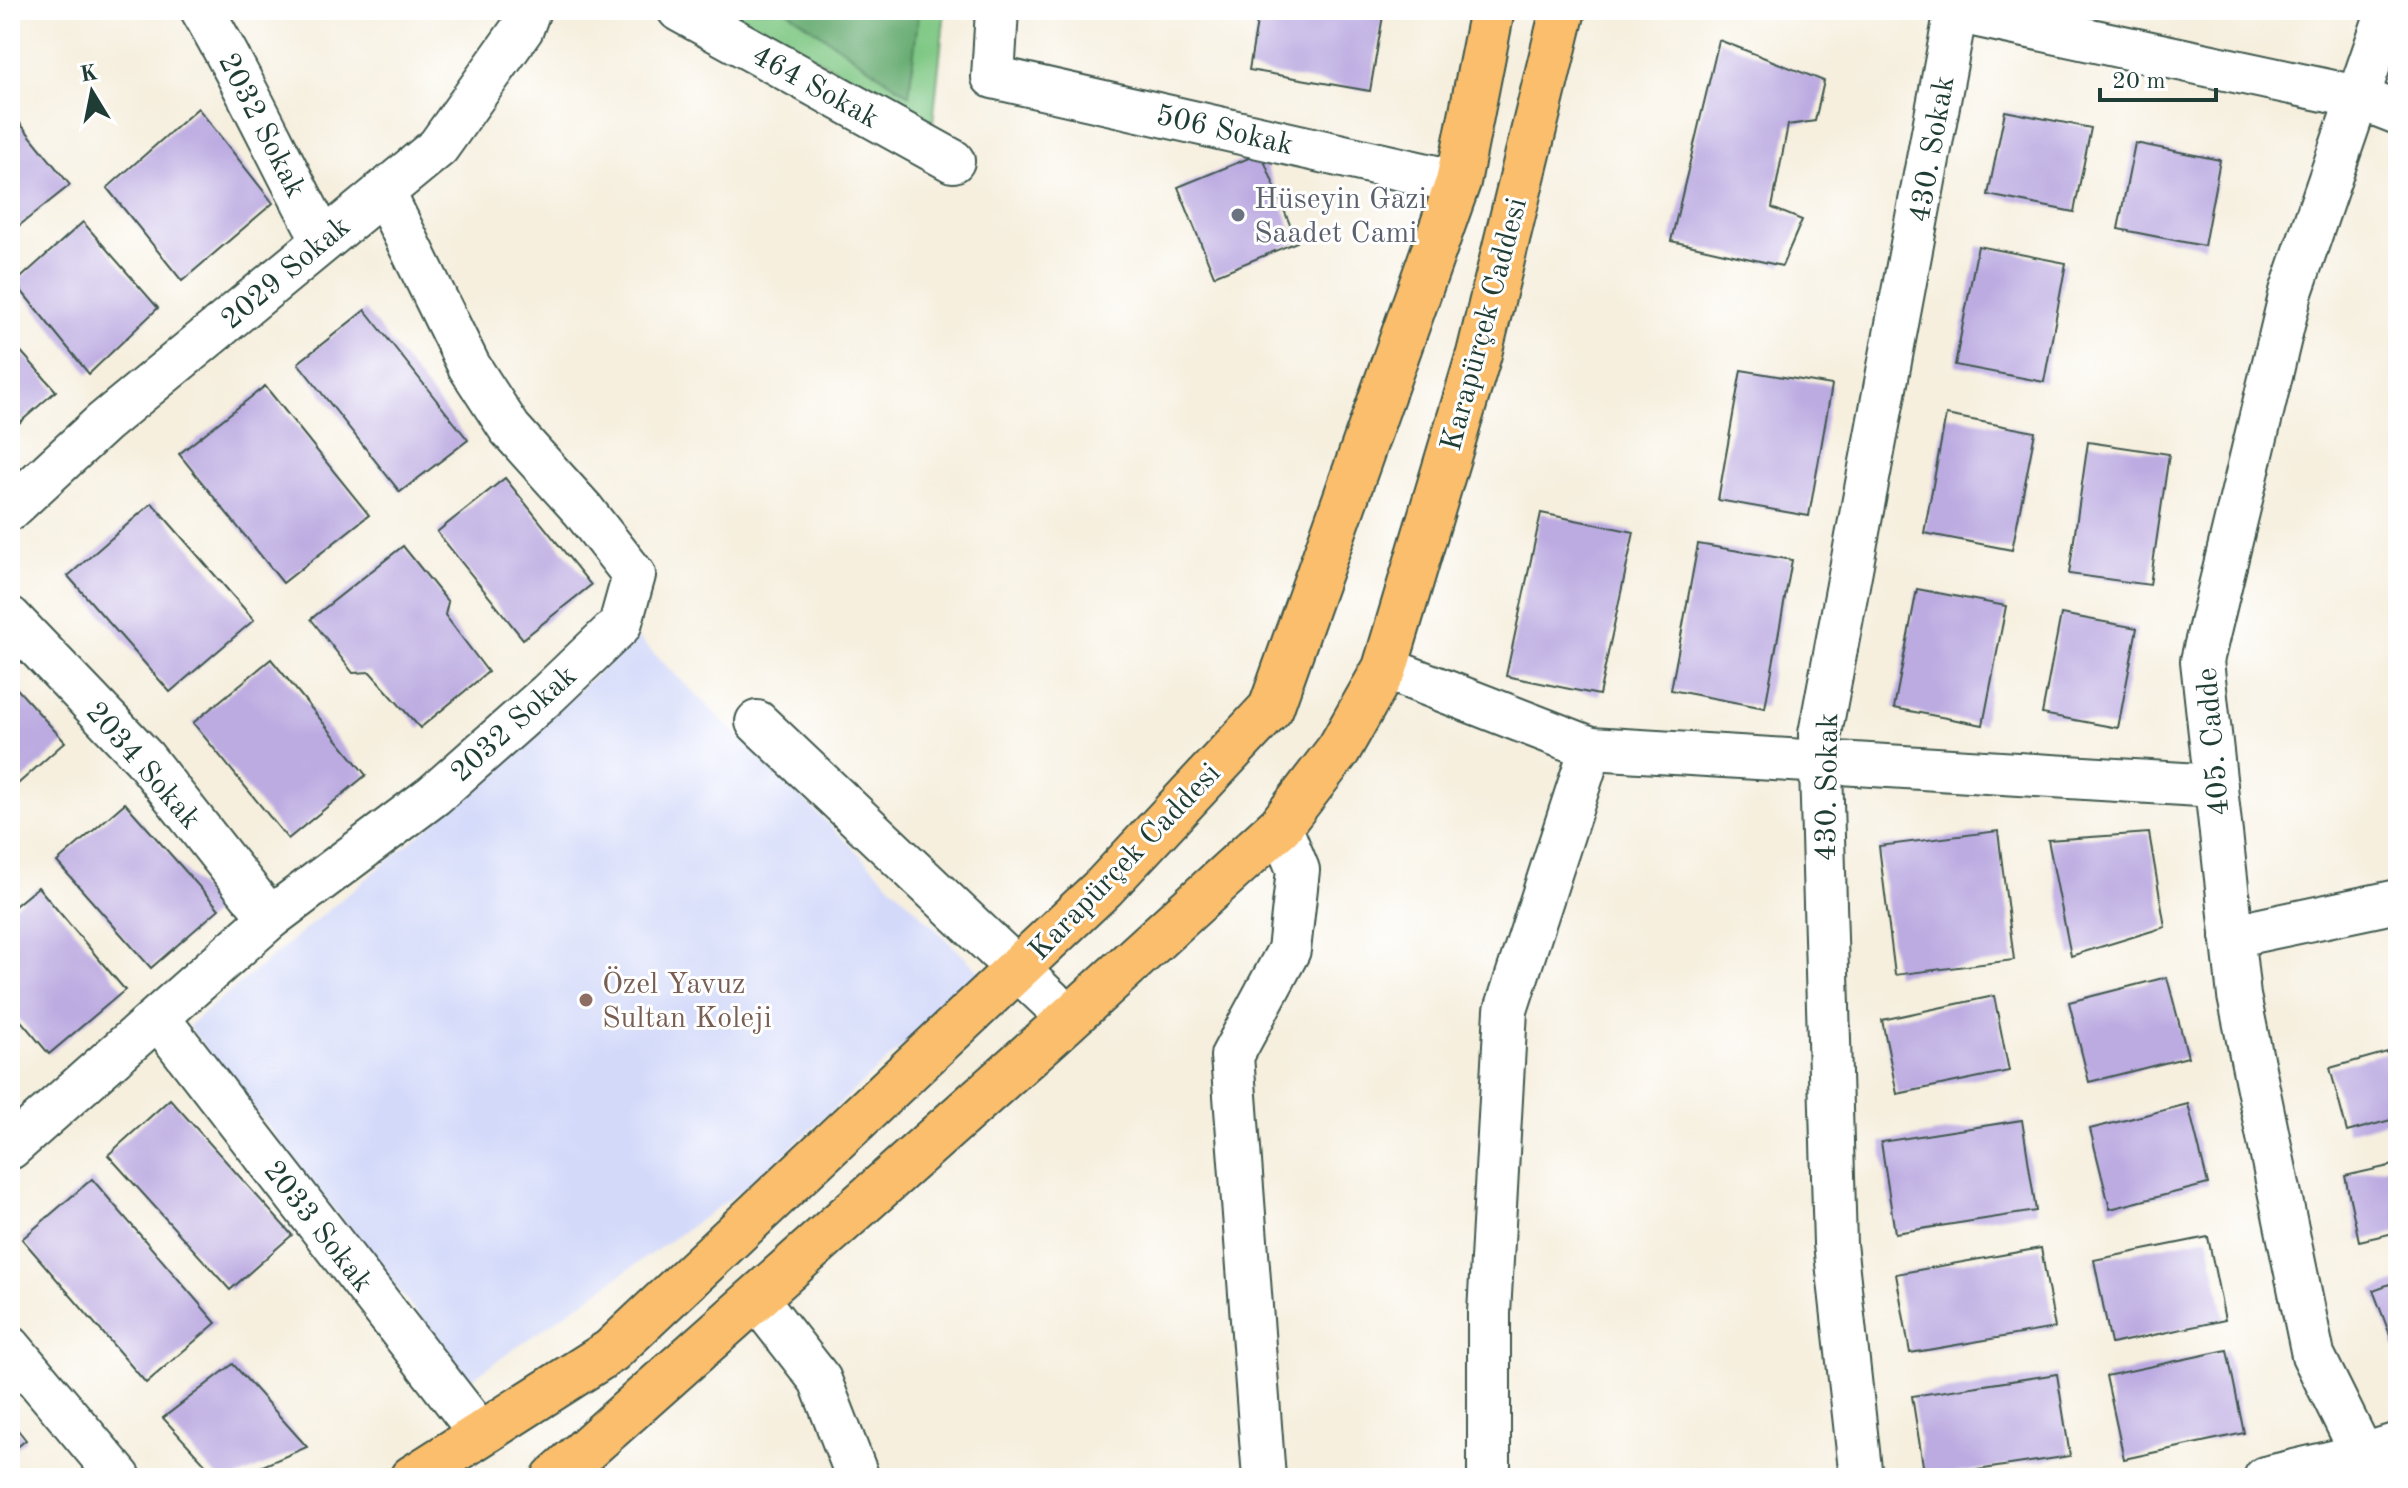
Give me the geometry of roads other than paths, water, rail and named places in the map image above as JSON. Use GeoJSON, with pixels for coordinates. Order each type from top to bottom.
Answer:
{"type":"FeatureCollection","features":[{"type":"Feature","properties":{"kind":"main road","name":"Karapürçek Caddesi"},"geometry":{"type":"LineString","coordinates":[[412,1478],[611,1351],[1104,887],[1271,708],[1458,182],[1492,10]]}},
{"type":"Feature","properties":{"kind":"main road","name":"Karapürçek Caddesi"},"geometry":{"type":"LineString","coordinates":[[554,1478],[1280,826],[1339,749],[1385,668],[1479,354],[1563,10]]}},
{"type":"Feature","properties":{"kind":"street","name":"2032 Sokak"},"geometry":{"type":"LineString","coordinates":[[202,10],[235,66],[323,240]]}},
{"type":"Feature","properties":{"kind":"street","name":"2029 Sokak"},"geometry":{"type":"LineString","coordinates":[[10,509],[103,423],[438,147],[522,29],[529,10]]}},
{"type":"Feature","properties":{"kind":"street","name":"464 Sokak"},"geometry":{"type":"LineString","coordinates":[[679,10],[953,161]]}},
{"type":"Feature","properties":{"kind":"street","name":"506 Sokak"},"geometry":{"type":"LineString","coordinates":[[997,10],[993,77],[1458,182]]}},
{"type":"Feature","properties":{"kind":"street"},"geometry":{"type":"LineString","coordinates":[[1954,10],[2357,97],[2398,113]]}},
{"type":"Feature","properties":{"kind":"street","name":"430. Sokak"},"geometry":{"type":"LineString","coordinates":[[1861,1478],[1835,1244],[1820,734],[1954,10]]}},
{"type":"Feature","properties":{"kind":"street","name":"405. Cadde"},"geometry":{"type":"LineString","coordinates":[[2378,1459],[2313,1355],[2239,996],[2202,661],[2291,292],[2388,10]]}},
{"type":"Feature","properties":{"kind":"street","name":"2032 Sokak"},"geometry":{"type":"LineString","coordinates":[[10,1148],[270,918],[434,795],[620,625],[634,575],[583,510],[510,429],[469,366],[383,191]]}},
{"type":"Feature","properties":{"kind":"street","name":"2034 Sokak"},"geometry":{"type":"LineString","coordinates":[[10,618],[144,758],[270,918]]}},
{"type":"Feature","properties":{"kind":"street"},"geometry":{"type":"LineString","coordinates":[[1385,668],[1591,748],[2216,786]]}},
{"type":"Feature","properties":{"kind":"street"},"geometry":{"type":"LineString","coordinates":[[757,722],[1069,1018]]}},
{"type":"Feature","properties":{"kind":"street"},"geometry":{"type":"LineString","coordinates":[[1489,1478],[1489,1313],[1506,1010],[1591,748]]}},
{"type":"Feature","properties":{"kind":"street"},"geometry":{"type":"LineString","coordinates":[[1264,1478],[1232,1056],[1289,950],[1298,870],[1280,826]]}},
{"type":"Feature","properties":{"kind":"street"},"geometry":{"type":"LineString","coordinates":[[2232,936],[2398,901]]}},
{"type":"Feature","properties":{"kind":"street","name":"2033 Sokak"},"geometry":{"type":"LineString","coordinates":[[158,1018],[480,1433]]}},
{"type":"Feature","properties":{"kind":"street"},"geometry":{"type":"LineString","coordinates":[[756,1298],[820,1380],[858,1478]]}},
{"type":"Feature","properties":{"kind":"street"},"geometry":{"type":"LineString","coordinates":[[10,1347],[120,1478]]}},
{"type":"Feature","properties":{"kind":"street"},"geometry":{"type":"LineString","coordinates":[[2265,1478],[2378,1459]]}},
{"type":"Feature","properties":{"kind":"place","name":"Hüseyin Gazi Saadet Cami"},"geometry":{"type":"Point","coordinates":[1238,215]}},
{"type":"Feature","properties":{"kind":"place","name":"Özel Yavuz Sultan Koleji"},"geometry":{"type":"Point","coordinates":[586,1000]}}]}
